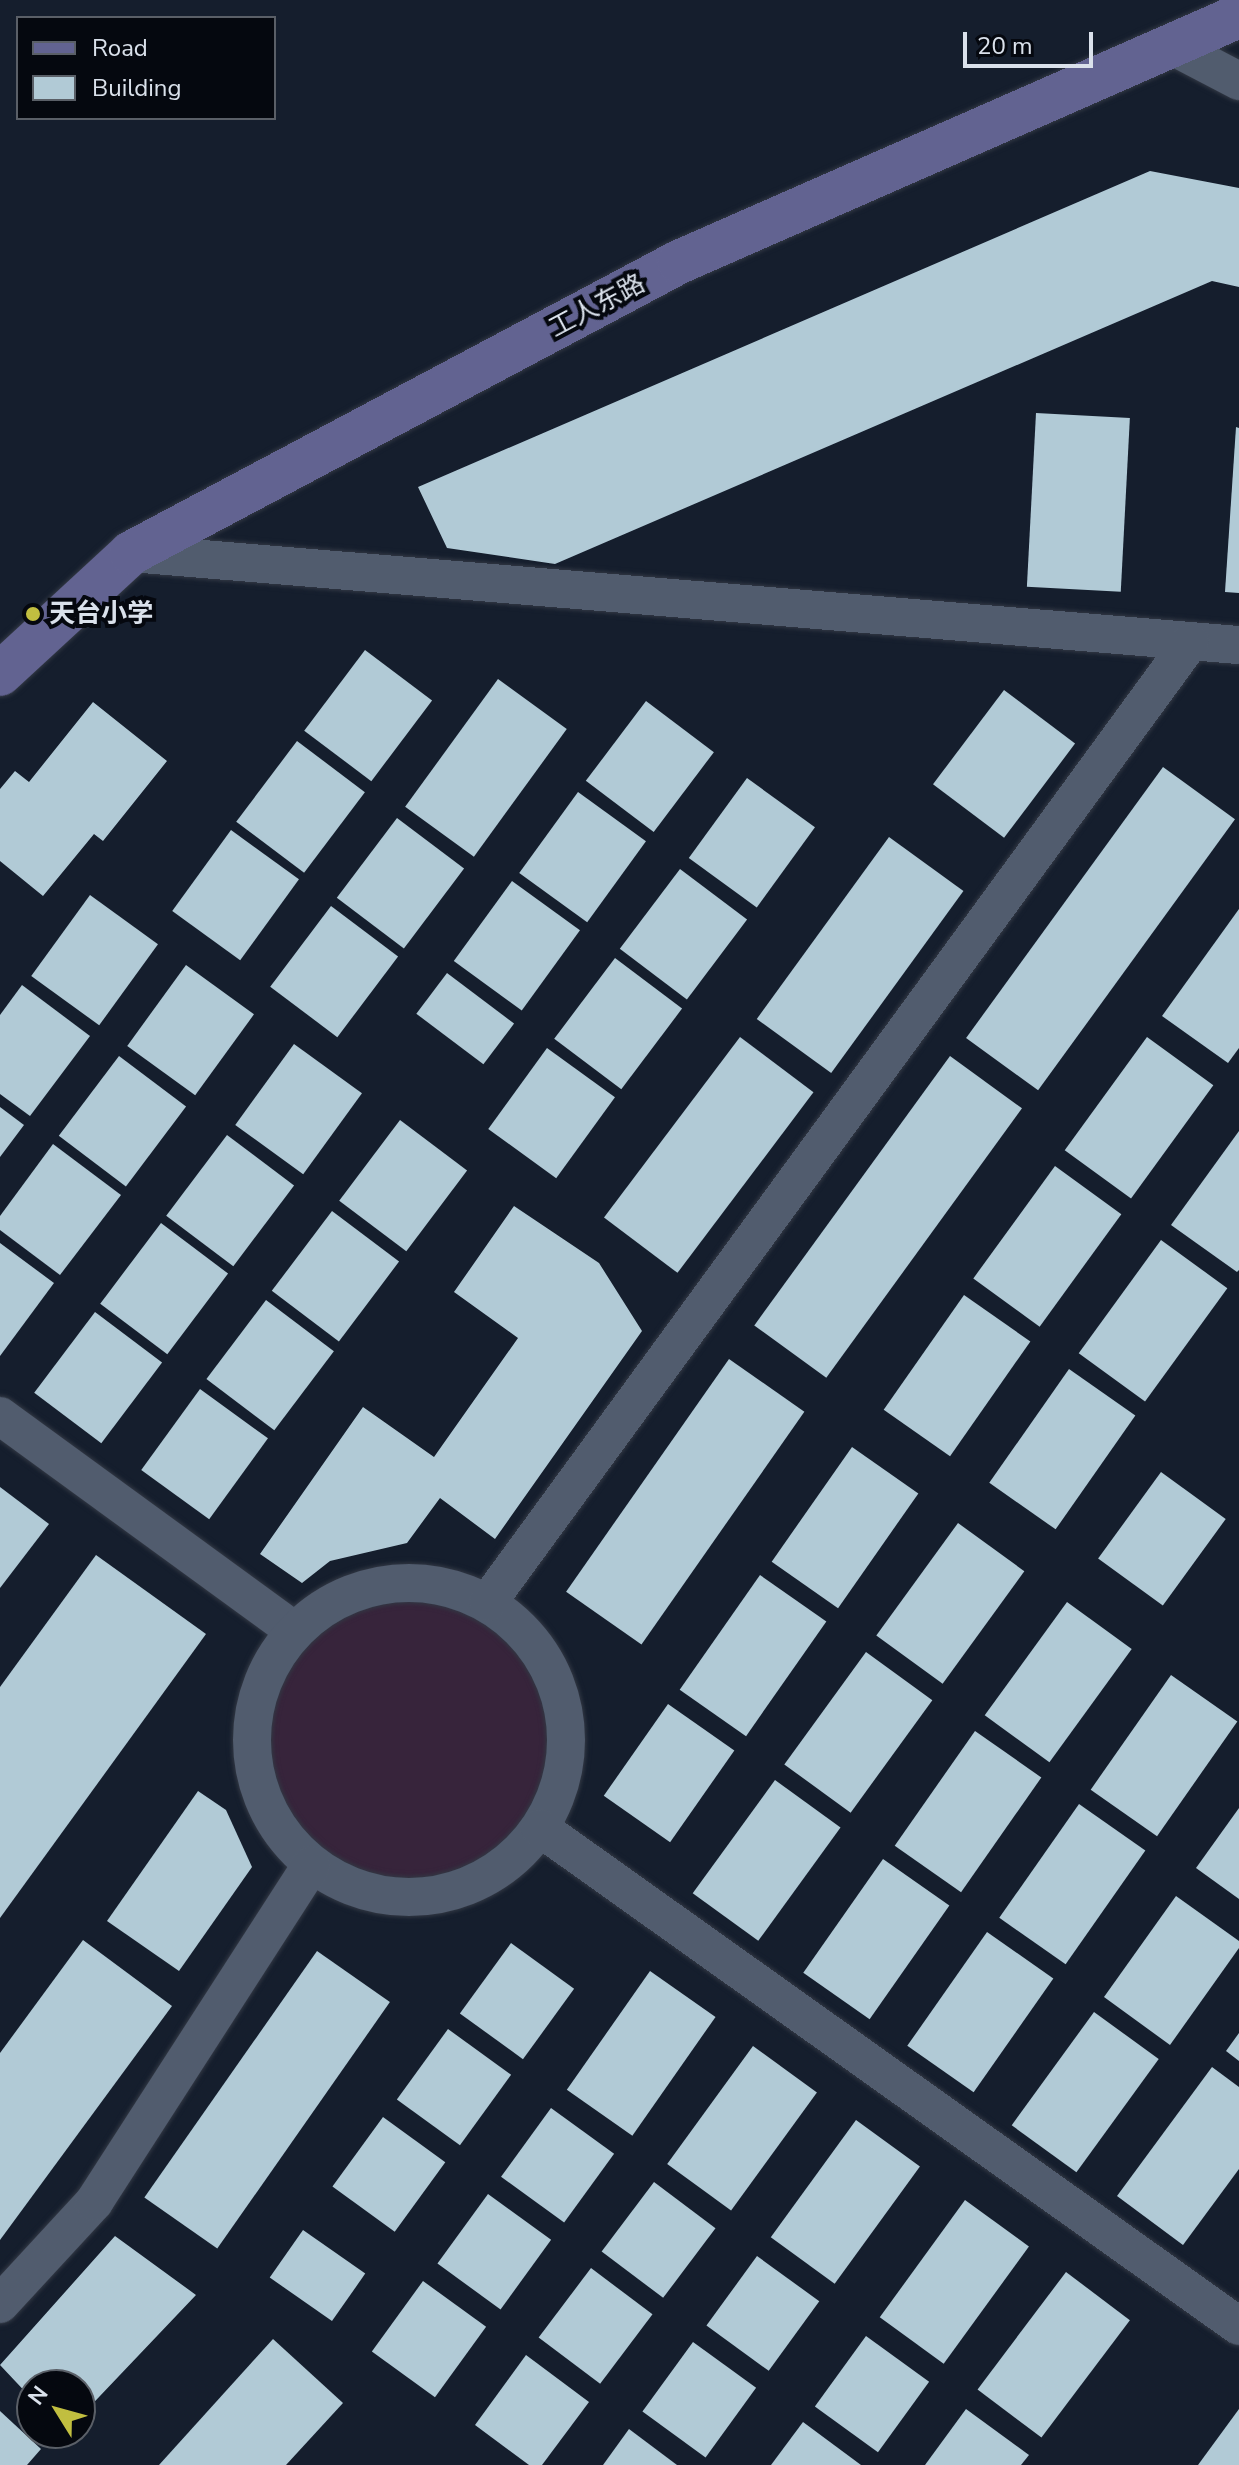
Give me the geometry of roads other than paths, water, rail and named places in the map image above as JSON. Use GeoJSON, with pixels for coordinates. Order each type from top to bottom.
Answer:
{"type":"FeatureCollection","features":[{"type":"Feature","properties":{"kind":"main road","name":"工人东路"},"geometry":{"type":"LineString","coordinates":[[0,674],[131,553],[679,262],[1239,16]]}},
{"type":"Feature","properties":{"kind":"street"},"geometry":{"type":"LineString","coordinates":[[1172,46],[1239,81]]}},
{"type":"Feature","properties":{"kind":"street"},"geometry":{"type":"LineString","coordinates":[[131,553],[1239,645]]}},
{"type":"Feature","properties":{"kind":"street"},"geometry":{"type":"LineString","coordinates":[[488,1602],[1190,642]]}},
{"type":"Feature","properties":{"kind":"street"},"geometry":{"type":"LineString","coordinates":[[0,1416],[295,1631]]}},
{"type":"Feature","properties":{"kind":"street"},"geometry":{"type":"LineString","coordinates":[[386,1583],[439,1584],[488,1602],[528,1635],[556,1679],[568,1729],[562,1781],[540,1828],[505,1866],[459,1890],[421,1897],[408,1899],[357,1890],[311,1865],[276,1826],[256,1778],[251,1726],[265,1675],[295,1631],[336,1600],[386,1583]]}},
{"type":"Feature","properties":{"kind":"street"},"geometry":{"type":"LineString","coordinates":[[540,1828],[1239,2326]]}},
{"type":"Feature","properties":{"kind":"street"},"geometry":{"type":"LineString","coordinates":[[0,2304],[94,2202],[311,1865]]}},
{"type":"Feature","properties":{"kind":"place","name":"天台小学"},"geometry":{"type":"Point","coordinates":[33,614]}}]}
